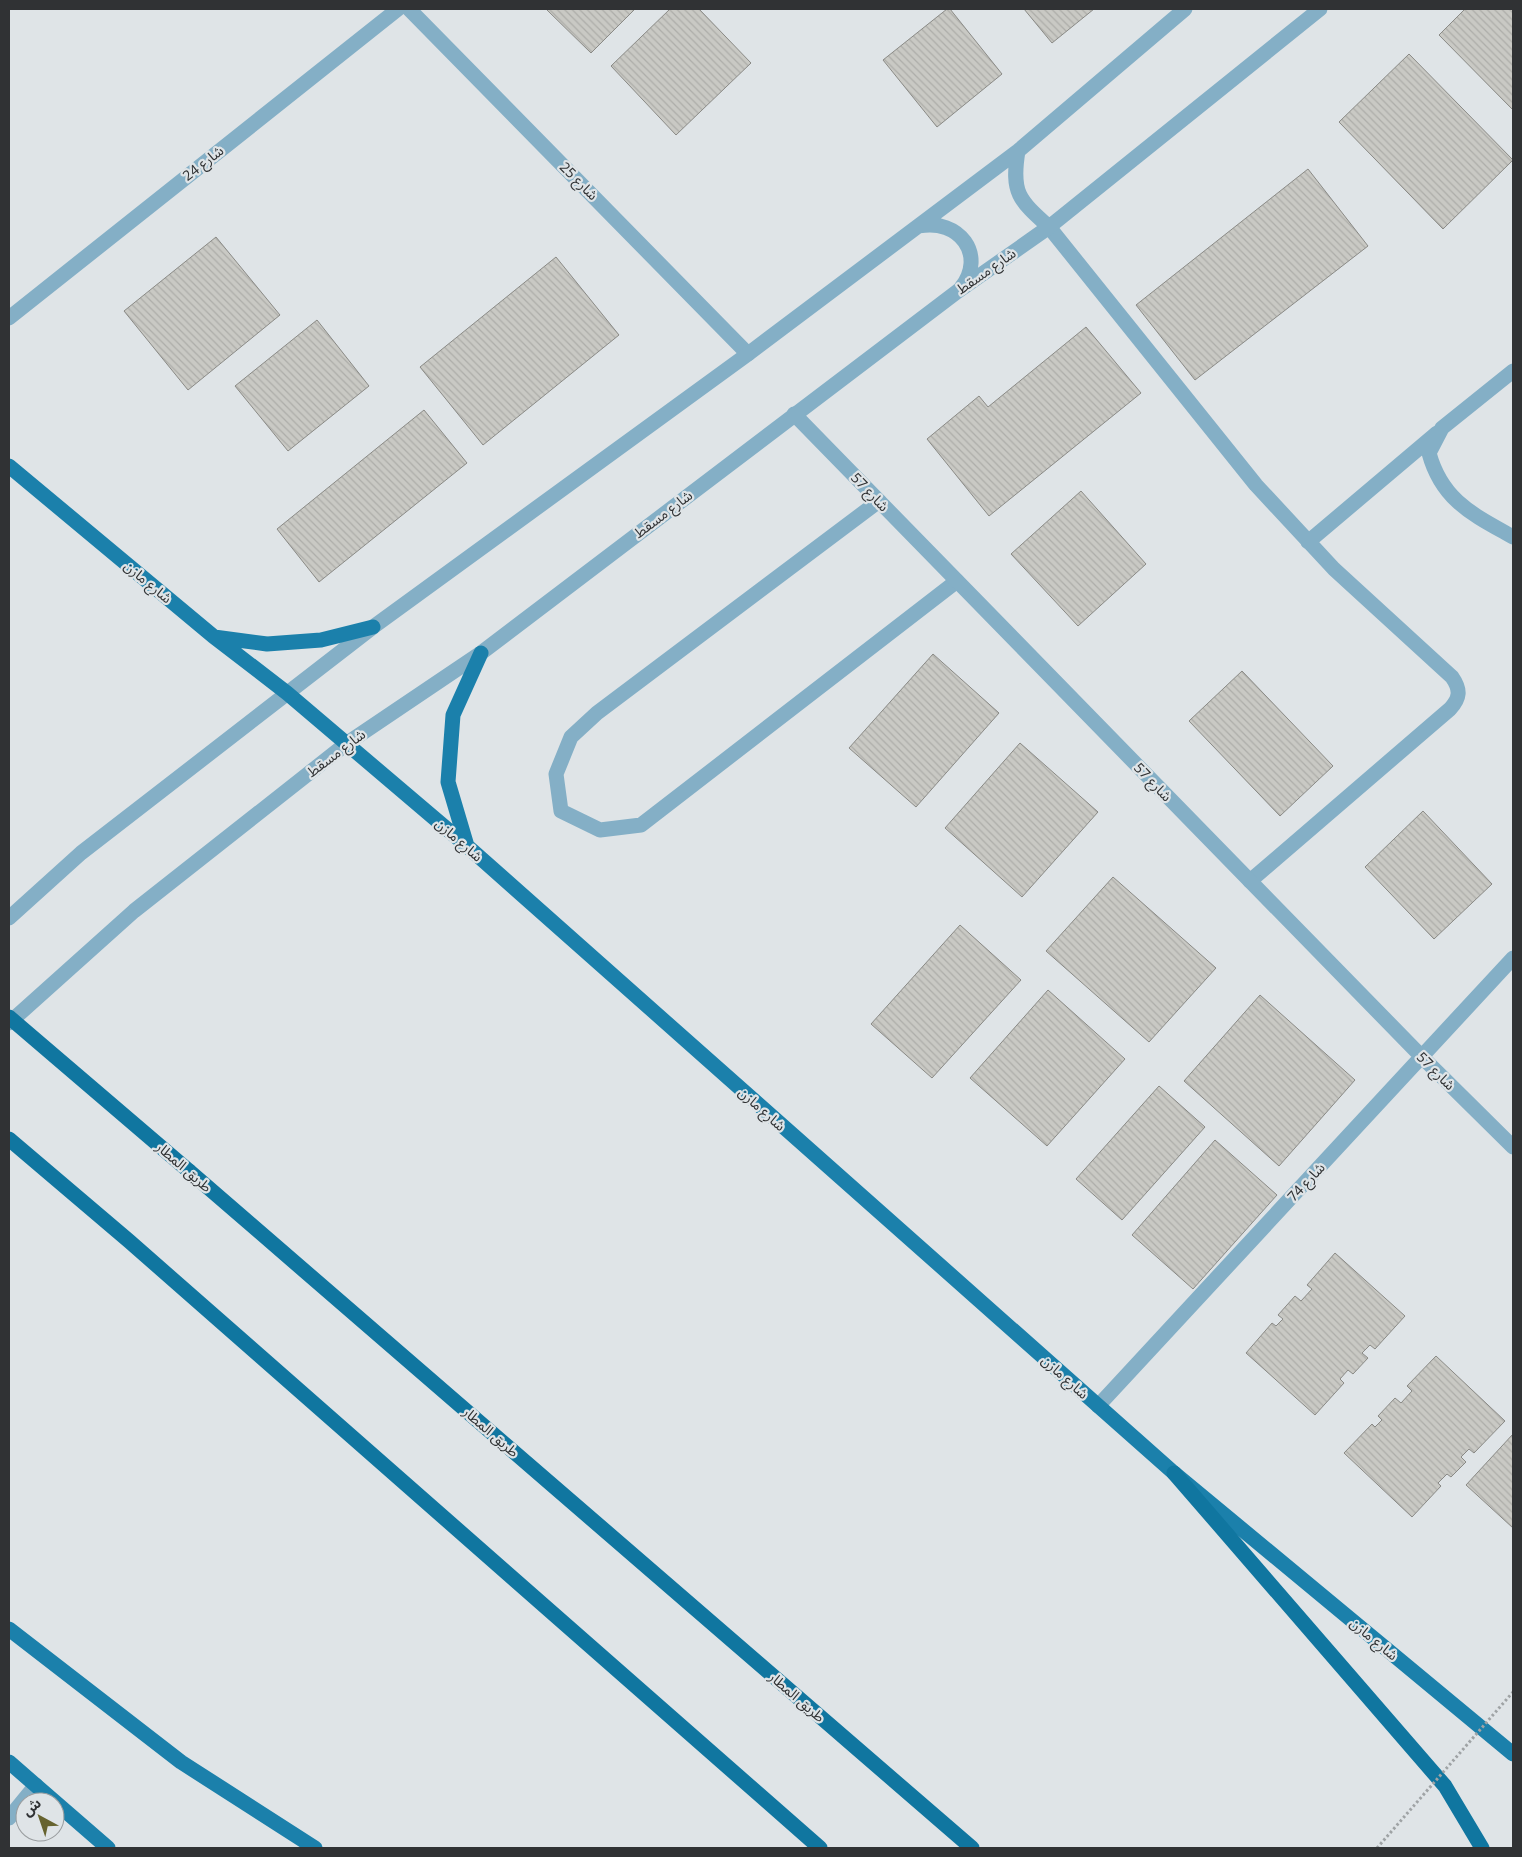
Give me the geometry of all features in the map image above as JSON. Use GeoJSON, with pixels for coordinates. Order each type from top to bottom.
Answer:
{"type":"FeatureCollection","features":[{"type":"Feature","properties":{"kind":"highway","name":"طريق المطار"},"geometry":{"type":"LineString","coordinates":[[9,1018],[189,1171],[972,1848]]}},
{"type":"Feature","properties":{"kind":"highway"},"geometry":{"type":"LineString","coordinates":[[9,1138],[129,1241],[820,1848]]}},
{"type":"Feature","properties":{"kind":"highway"},"geometry":{"type":"LineString","coordinates":[[1174,1474],[1445,1786],[1482,1848]]}},
{"type":"Feature","properties":{"kind":"main road","name":"شارع مازن"},"geometry":{"type":"LineString","coordinates":[[9,466],[214,636],[287,693],[467,846],[1174,1474],[1513,1754]]}},
{"type":"Feature","properties":{"kind":"main road"},"geometry":{"type":"LineString","coordinates":[[214,636],[267,644],[321,640],[373,627]]}},
{"type":"Feature","properties":{"kind":"main road"},"geometry":{"type":"LineString","coordinates":[[467,846],[448,782],[452,715],[481,653]]}},
{"type":"Feature","properties":{"kind":"main road"},"geometry":{"type":"LineString","coordinates":[[9,1629],[181,1762],[315,1848]]}},
{"type":"Feature","properties":{"kind":"main road"},"geometry":{"type":"LineString","coordinates":[[10,1766],[44,1792]]}},
{"type":"Feature","properties":{"kind":"main road"},"geometry":{"type":"LineString","coordinates":[[65,1811],[108,1848]]}},
{"type":"Feature","properties":{"kind":"street","name":"شارع 24"},"geometry":{"type":"LineString","coordinates":[[9,318],[398,9]]}},
{"type":"Feature","properties":{"kind":"street","name":"شارع 25"},"geometry":{"type":"LineString","coordinates":[[409,9],[748,354]]}},
{"type":"Feature","properties":{"kind":"street"},"geometry":{"type":"LineString","coordinates":[[9,918],[81,853],[373,627],[748,354],[1018,151],[1185,9]]}},
{"type":"Feature","properties":{"kind":"street","name":"شارع مسقط"},"geometry":{"type":"LineString","coordinates":[[9,1023],[134,911],[346,744],[481,653],[958,291],[1049,227],[1320,9]]}},
{"type":"Feature","properties":{"kind":"street"},"geometry":{"type":"LineString","coordinates":[[1018,151],[1014,173],[1019,195],[1032,212],[1049,227],[1256,486],[1334,569],[1452,677],[1457,684],[1459,693],[1456,702],[1450,709],[1250,881]]}},
{"type":"Feature","properties":{"kind":"street"},"geometry":{"type":"LineString","coordinates":[[917,226],[941,224],[952,229],[968,247],[970,270],[966,281],[958,291]]}},
{"type":"Feature","properties":{"kind":"street"},"geometry":{"type":"LineString","coordinates":[[1308,542],[1442,428],[1513,371]]}},
{"type":"Feature","properties":{"kind":"street","name":"شارع 57"},"geometry":{"type":"LineString","coordinates":[[794,414],[1422,1057],[1513,1147]]}},
{"type":"Feature","properties":{"kind":"street"},"geometry":{"type":"LineString","coordinates":[[1442,428],[1430,453],[1433,466],[1447,490],[1469,513],[1513,537]]}},
{"type":"Feature","properties":{"kind":"street"},"geometry":{"type":"LineString","coordinates":[[879,501],[598,713],[571,737],[556,774],[561,810],[600,830],[641,825],[957,581]]}},
{"type":"Feature","properties":{"kind":"street","name":"شارع 74"},"geometry":{"type":"LineString","coordinates":[[1098,1406],[1513,958]]}},
{"type":"Feature","properties":{"kind":"street"},"geometry":{"type":"LineString","coordinates":[[9,1818],[36,1785]]}},
{"type":"Feature","properties":{"kind":"path"},"geometry":{"type":"LineString","coordinates":[[1377,1848],[1513,1692]]}},
{"type":"Feature","properties":{"kind":"building"},"geometry":{"type":"Polygon","coordinates":[[[546,9],[635,9],[591,53],[546,9]]]}},
{"type":"Feature","properties":{"kind":"building"},"geometry":{"type":"Polygon","coordinates":[[[670,9],[699,9],[751,63],[676,135],[611,66],[670,9]]]}},
{"type":"Feature","properties":{"kind":"building"},"geometry":{"type":"Polygon","coordinates":[[[947,9],[950,9],[1002,74],[937,127],[883,60],[947,9]]]}},
{"type":"Feature","properties":{"kind":"building"},"geometry":{"type":"Polygon","coordinates":[[[1024,9],[1094,9],[1052,43],[1024,9]]]}},
{"type":"Feature","properties":{"kind":"building"},"geometry":{"type":"Polygon","coordinates":[[[1465,9],[1513,9],[1513,110],[1439,35],[1465,9]]]}},
{"type":"Feature","properties":{"kind":"building"},"geometry":{"type":"Polygon","coordinates":[[[1409,54],[1513,160],[1443,229],[1339,122],[1409,54]]]}},
{"type":"Feature","properties":{"kind":"building"},"geometry":{"type":"Polygon","coordinates":[[[1308,169],[1368,246],[1195,380],[1136,305],[1308,169]]]}},
{"type":"Feature","properties":{"kind":"building"},"geometry":{"type":"Polygon","coordinates":[[[216,237],[280,315],[188,390],[124,311],[216,237]]]}},
{"type":"Feature","properties":{"kind":"building"},"geometry":{"type":"Polygon","coordinates":[[[556,257],[619,335],[483,445],[420,367],[556,257]]]}},
{"type":"Feature","properties":{"kind":"building"},"geometry":{"type":"Polygon","coordinates":[[[317,320],[369,386],[288,451],[235,386],[317,320]]]}},
{"type":"Feature","properties":{"kind":"building"},"geometry":{"type":"Polygon","coordinates":[[[1086,327],[1141,393],[989,516],[927,439],[979,396],[988,407],[1086,327]]]}},
{"type":"Feature","properties":{"kind":"building"},"geometry":{"type":"Polygon","coordinates":[[[424,410],[467,463],[319,582],[277,529],[424,410]]]}},
{"type":"Feature","properties":{"kind":"building"},"geometry":{"type":"Polygon","coordinates":[[[1081,491],[1146,564],[1078,626],[1011,554],[1081,491]]]}},
{"type":"Feature","properties":{"kind":"building"},"geometry":{"type":"Polygon","coordinates":[[[933,654],[999,713],[916,807],[849,748],[933,654]]]}},
{"type":"Feature","properties":{"kind":"building"},"geometry":{"type":"Polygon","coordinates":[[[1242,671],[1333,766],[1280,816],[1189,721],[1242,671]]]}},
{"type":"Feature","properties":{"kind":"building"},"geometry":{"type":"Polygon","coordinates":[[[1020,743],[1098,812],[1022,897],[945,828],[1020,743]]]}},
{"type":"Feature","properties":{"kind":"building"},"geometry":{"type":"Polygon","coordinates":[[[1423,811],[1492,884],[1434,939],[1365,867],[1423,811]]]}},
{"type":"Feature","properties":{"kind":"building"},"geometry":{"type":"Polygon","coordinates":[[[1113,877],[1216,968],[1149,1042],[1046,951],[1113,877]]]}},
{"type":"Feature","properties":{"kind":"building"},"geometry":{"type":"Polygon","coordinates":[[[960,925],[1021,980],[932,1078],[871,1024],[960,925]]]}},
{"type":"Feature","properties":{"kind":"building"},"geometry":{"type":"Polygon","coordinates":[[[1048,990],[1125,1059],[1047,1146],[970,1078],[1048,990]]]}},
{"type":"Feature","properties":{"kind":"building"},"geometry":{"type":"Polygon","coordinates":[[[1260,995],[1355,1080],[1279,1166],[1184,1081],[1260,995]]]}},
{"type":"Feature","properties":{"kind":"building"},"geometry":{"type":"Polygon","coordinates":[[[1159,1086],[1205,1127],[1122,1220],[1076,1179],[1159,1086]]]}},
{"type":"Feature","properties":{"kind":"building"},"geometry":{"type":"Polygon","coordinates":[[[1215,1140],[1277,1195],[1193,1289],[1132,1235],[1215,1140]]]}},
{"type":"Feature","properties":{"kind":"building"},"geometry":{"type":"Polygon","coordinates":[[[1335,1253],[1405,1316],[1375,1349],[1370,1345],[1362,1353],[1368,1358],[1353,1374],[1348,1370],[1340,1379],[1344,1383],[1315,1415],[1246,1353],[1272,1323],[1276,1326],[1283,1319],[1278,1315],[1295,1296],[1301,1301],[1312,1289],[1307,1285],[1335,1253]]]}},
{"type":"Feature","properties":{"kind":"building"},"geometry":{"type":"Polygon","coordinates":[[[1436,1356],[1505,1421],[1474,1453],[1469,1449],[1461,1457],[1466,1462],[1451,1477],[1447,1474],[1438,1483],[1441,1486],[1412,1517],[1344,1453],[1372,1424],[1375,1427],[1382,1420],[1378,1416],[1395,1398],[1401,1403],[1412,1391],[1407,1386],[1436,1356]]]}},
{"type":"Feature","properties":{"kind":"building"},"geometry":{"type":"Polygon","coordinates":[[[1513,1434],[1513,1528],[1466,1485],[1513,1434]]]}}]}
